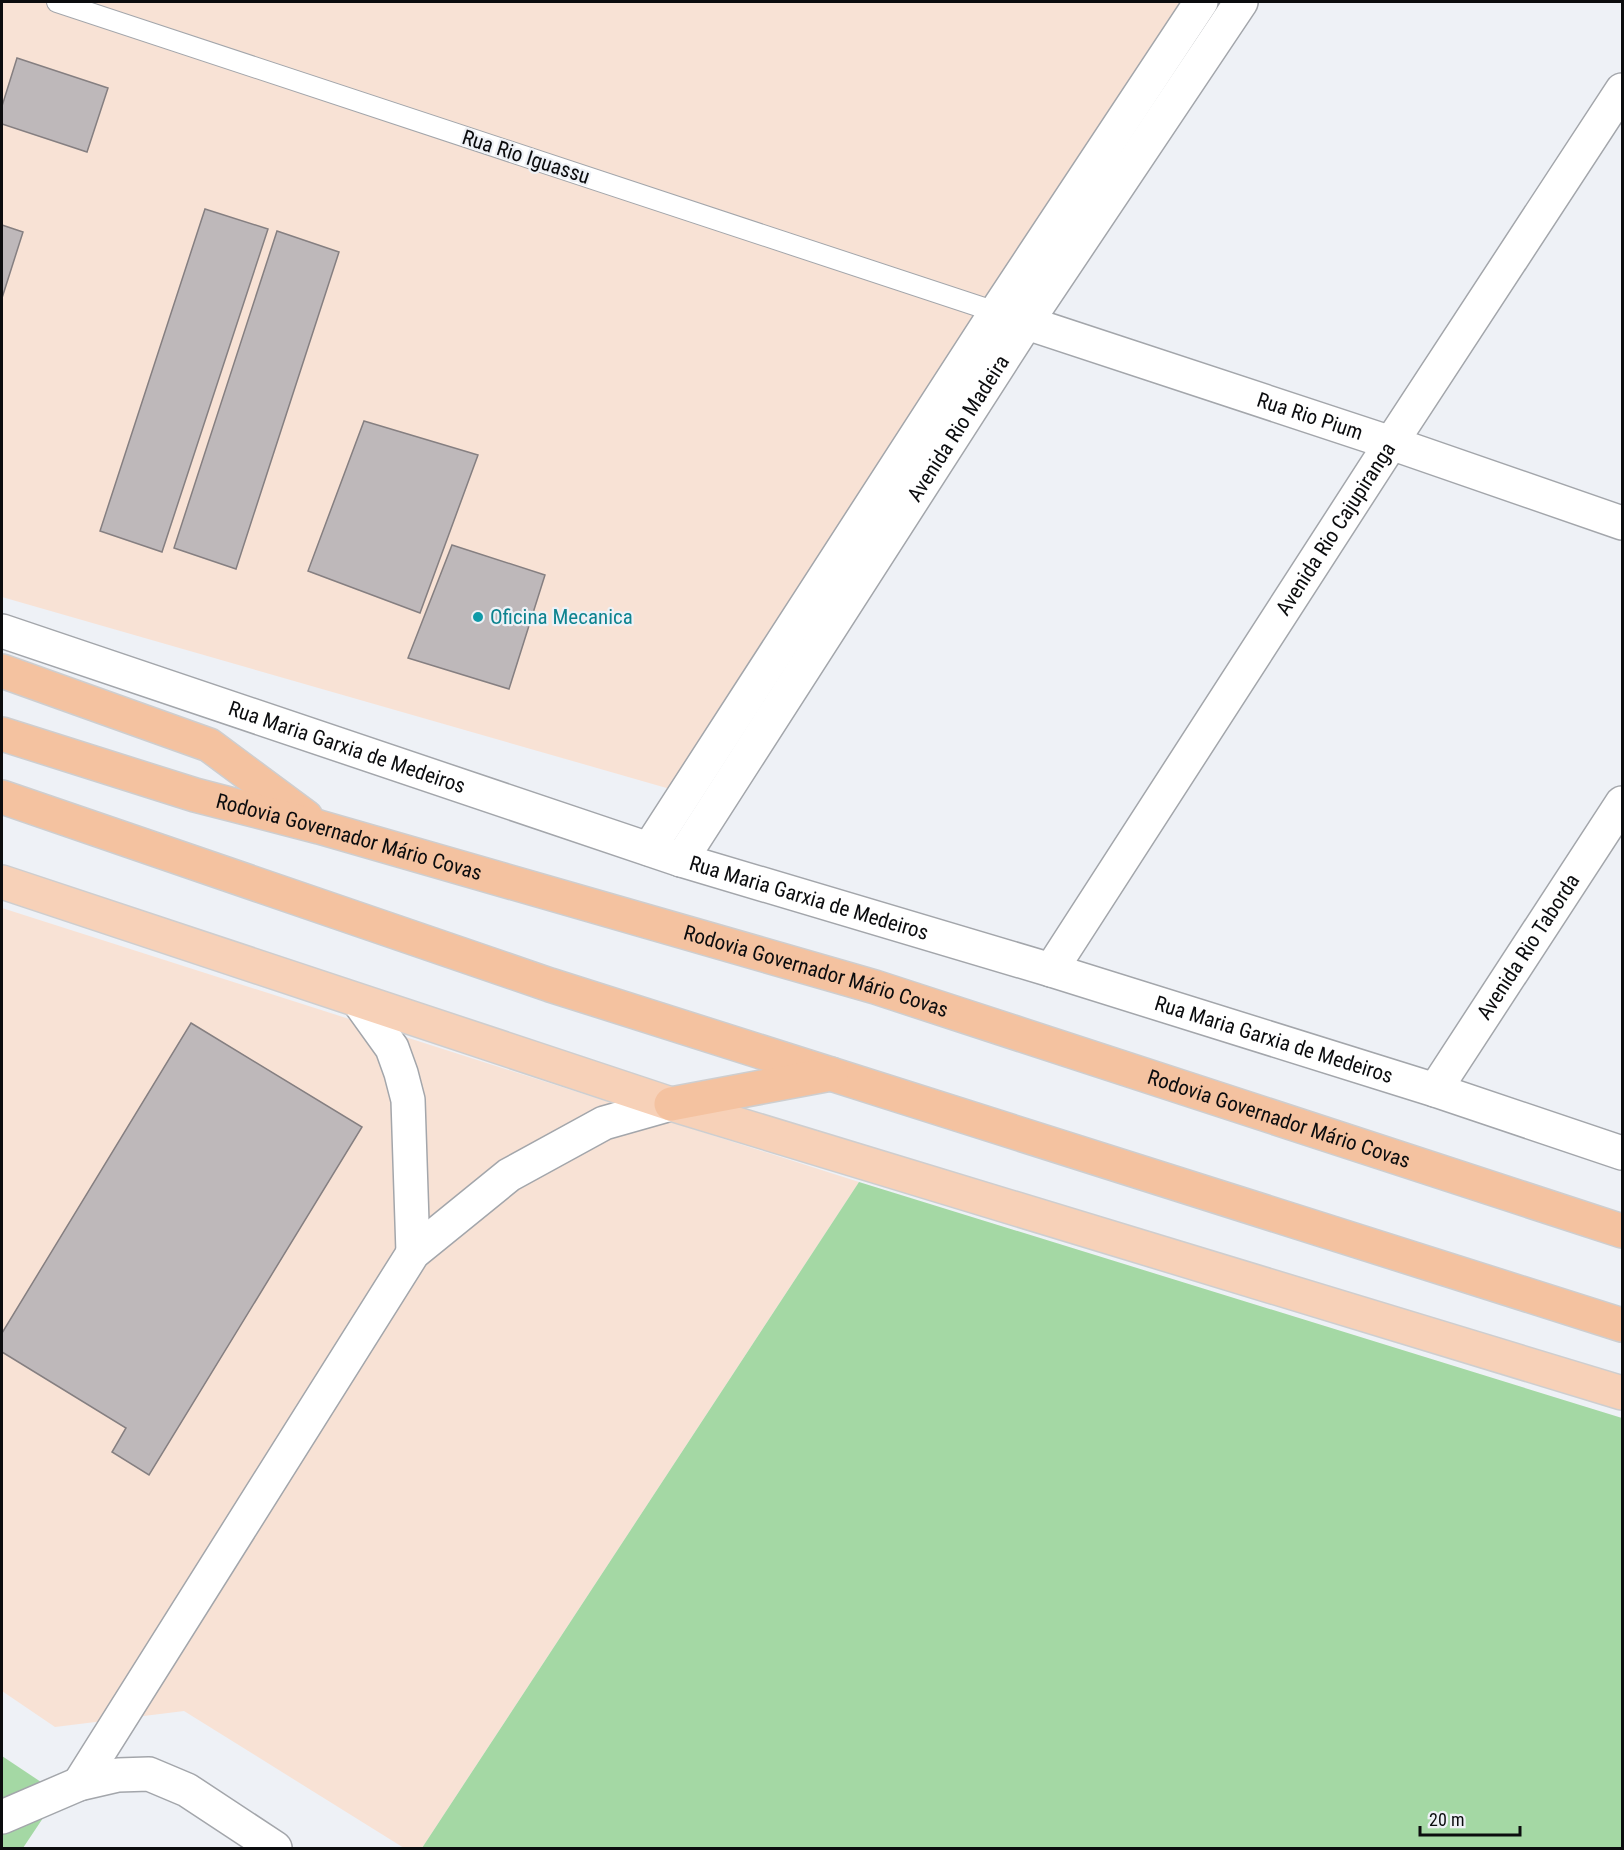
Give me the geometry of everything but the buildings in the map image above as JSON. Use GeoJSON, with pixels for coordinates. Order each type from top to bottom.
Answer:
{"type":"FeatureCollection","features":[{"type":"Feature","properties":{"kind":"highway"},"geometry":{"type":"LineString","coordinates":[[2,671],[209,746],[319,827]]}},
{"type":"Feature","properties":{"kind":"highway","name":"Rodovia Governador Mário Covas"},"geometry":{"type":"LineString","coordinates":[[2,734],[195,795],[319,827],[874,987],[1623,1231]]}},
{"type":"Feature","properties":{"kind":"highway"},"geometry":{"type":"LineString","coordinates":[[2,797],[550,985],[834,1073],[1623,1325]]}},
{"type":"Feature","properties":{"kind":"highway"},"geometry":{"type":"LineString","coordinates":[[2,814],[152,848]]}},
{"type":"Feature","properties":{"kind":"highway"},"geometry":{"type":"LineString","coordinates":[[670,1104],[834,1073]]}},
{"type":"Feature","properties":{"kind":"highway"},"geometry":{"type":"LineString","coordinates":[[1566,1213],[1623,1208]]}},
{"type":"Feature","properties":{"kind":"main road"},"geometry":{"type":"LineString","coordinates":[[2,882],[670,1104],[1623,1393]]}},
{"type":"Feature","properties":{"kind":"street","name":"Avenida Rio Madeira"},"geometry":{"type":"LineString","coordinates":[[649,849],[996,312],[1201,2]]}},
{"type":"Feature","properties":{"kind":"street","name":"Avenida Rio Madeira"},"geometry":{"type":"LineString","coordinates":[[681,860],[1026,323],[1241,2]]}},
{"type":"Feature","properties":{"kind":"street","name":"Avenida Rio Cajupiranga"},"geometry":{"type":"LineString","coordinates":[[1051,970],[1391,443],[1623,90]]}},
{"type":"Feature","properties":{"kind":"street","name":"Rua Rio Pium"},"geometry":{"type":"LineString","coordinates":[[996,312],[1391,443],[1623,523]]}},
{"type":"Feature","properties":{"kind":"street","name":"Rua Maria Garxia de Medeiros"},"geometry":{"type":"LineString","coordinates":[[2,631],[681,860],[1051,970],[1435,1090],[1623,1153]]}},
{"type":"Feature","properties":{"kind":"street","name":"Avenida Rio Taborda"},"geometry":{"type":"LineString","coordinates":[[1435,1090],[1623,803]]}},
{"type":"Feature","properties":{"kind":"street"},"geometry":{"type":"LineString","coordinates":[[359,1002],[392,1048],[408,1100],[413,1252]]}},
{"type":"Feature","properties":{"kind":"street"},"geometry":{"type":"LineString","coordinates":[[79,1784],[413,1252],[509,1175],[604,1123],[670,1104]]}},
{"type":"Feature","properties":{"kind":"street"},"geometry":{"type":"LineString","coordinates":[[2,1817],[79,1784],[118,1775],[149,1774],[187,1790],[275,1848]]}},
{"type":"Feature","properties":{"kind":"lane","name":"Rua Rio Iguassu"},"geometry":{"type":"LineString","coordinates":[[57,2],[996,312]]}},
{"type":"Feature","properties":{"kind":"shaded area"},"geometry":{"type":"Polygon","coordinates":[[[2,2],[1185,2],[677,791],[2,597],[2,2]]]}},
{"type":"Feature","properties":{"kind":"shaded area"},"geometry":{"type":"Polygon","coordinates":[[[2,908],[859,1182],[422,1848],[404,1848],[184,1711],[55,1727],[2,1691],[2,908]]]}},
{"type":"Feature","properties":{"kind":"green space"},"geometry":{"type":"Polygon","coordinates":[[[859,1182],[1622,1418],[1622,1848],[422,1848],[859,1182]]]}},
{"type":"Feature","properties":{"kind":"green space"},"geometry":{"type":"Polygon","coordinates":[[[2,1756],[59,1794],[23,1848],[2,1848],[2,1756]]]}},
{"type":"Feature","properties":{"kind":"place","name":"Oficina Mecanica"},"geometry":{"type":"Point","coordinates":[478,617]}}]}
